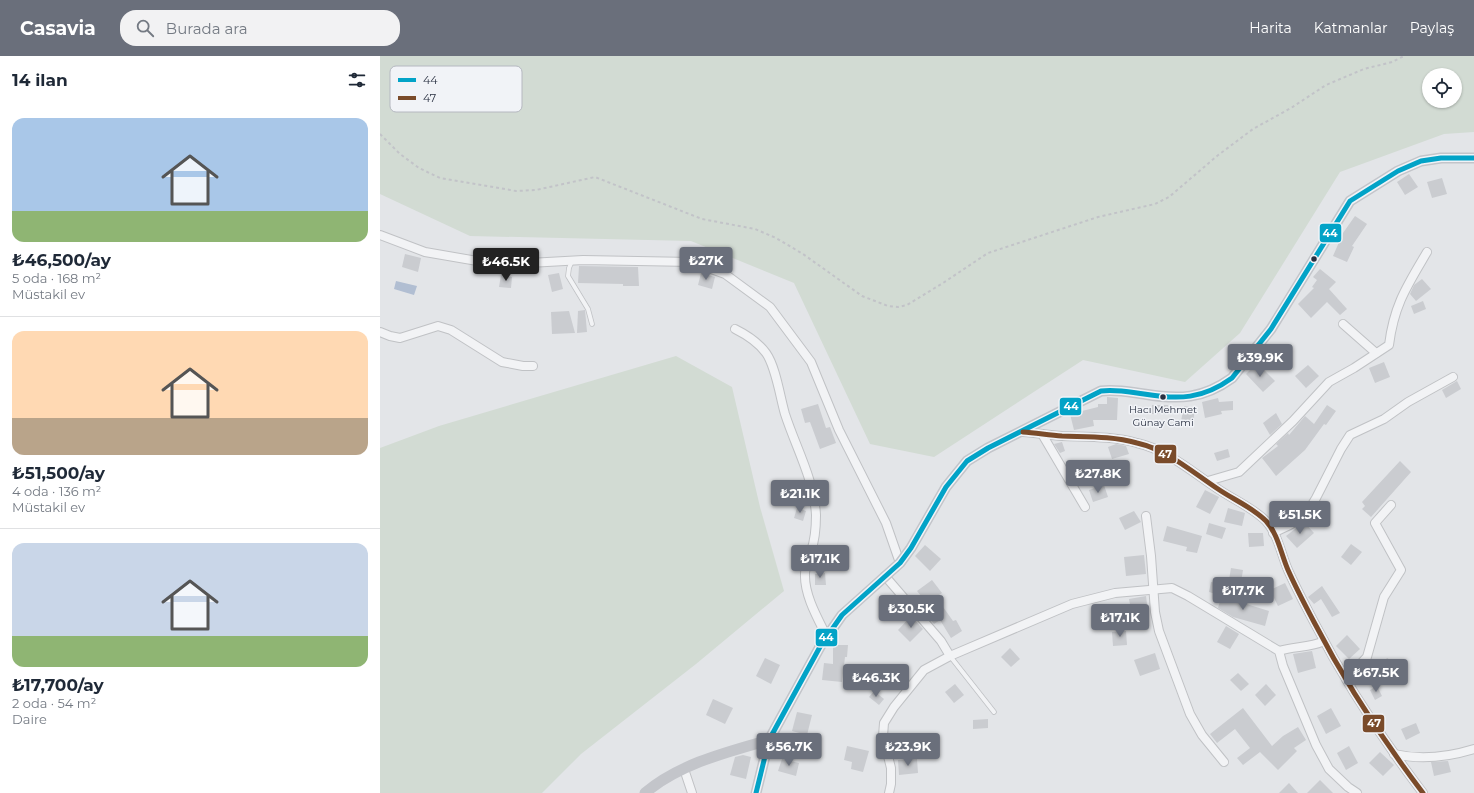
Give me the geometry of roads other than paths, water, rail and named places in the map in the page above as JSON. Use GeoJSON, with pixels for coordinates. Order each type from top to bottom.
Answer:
{"type":"FeatureCollection","features":[{"type":"Feature","properties":{"kind":"street"},"geometry":{"type":"LineString","coordinates":[[756,793],[769,740],[827,637],[842,616],[900,563],[911,548],[946,487],[967,461],[988,448],[1023,432],[1081,400],[1101,391],[1113,390],[1158,397],[1189,397],[1198,396],[1228,382],[1271,329],[1350,202],[1398,171],[1421,161],[1441,158],[1474,158]]}},
{"type":"Feature","properties":{"kind":"street"},"geometry":{"type":"LineString","coordinates":[[380,235],[425,252],[489,263],[511,264],[572,261],[692,262],[725,274],[770,307],[810,362],[839,430],[886,523],[900,563]]}},
{"type":"Feature","properties":{"kind":"street"},"geometry":{"type":"LineString","coordinates":[[1208,481],[1239,472],[1293,421],[1329,382],[1389,345],[1392,323],[1400,300],[1427,252]]}},
{"type":"Feature","properties":{"kind":"street"},"geometry":{"type":"LineString","coordinates":[[1343,324],[1376,353]]}},
{"type":"Feature","properties":{"kind":"street"},"geometry":{"type":"LineString","coordinates":[[380,332],[400,338],[438,326],[452,330],[502,362],[533,366]]}},
{"type":"Feature","properties":{"kind":"street"},"geometry":{"type":"LineString","coordinates":[[735,329],[750,337],[767,354],[779,388],[785,414],[799,448],[811,484],[815,508],[815,529],[804,574],[806,586],[815,613],[827,637]]}},
{"type":"Feature","properties":{"kind":"street"},"geometry":{"type":"LineString","coordinates":[[1273,533],[1290,525],[1307,513],[1341,448],[1350,435],[1384,419],[1408,402],[1453,378]]}},
{"type":"Feature","properties":{"kind":"street"},"geometry":{"type":"LineString","coordinates":[[1023,432],[1097,437],[1139,443],[1159,451],[1208,481],[1250,508],[1267,522],[1324,642],[1394,754],[1423,793]]}},
{"type":"Feature","properties":{"kind":"street"},"geometry":{"type":"LineString","coordinates":[[1042,434],[1085,507]]}},
{"type":"Feature","properties":{"kind":"street"},"geometry":{"type":"LineString","coordinates":[[1346,679],[1368,656],[1384,597],[1401,570],[1376,523],[1391,505]]}},
{"type":"Feature","properties":{"kind":"street"},"geometry":{"type":"LineString","coordinates":[[1146,516],[1155,612],[1160,631],[1190,714],[1202,736],[1224,762]]}},
{"type":"Feature","properties":{"kind":"street"},"geometry":{"type":"LineString","coordinates":[[885,576],[941,641],[950,656]]}},
{"type":"Feature","properties":{"kind":"street"},"geometry":{"type":"LineString","coordinates":[[888,793],[892,784],[891,768],[883,736],[884,723],[894,707],[924,670],[950,656],[1072,604],[1115,593],[1172,588],[1188,596],[1279,651],[1316,645],[1324,642]]}},
{"type":"Feature","properties":{"kind":"street"},"geometry":{"type":"LineString","coordinates":[[1279,651],[1283,666],[1316,745],[1329,769],[1348,787],[1357,793]]}},
{"type":"Feature","properties":{"kind":"street"},"geometry":{"type":"LineString","coordinates":[[647,792],[654,785],[684,769],[769,740]]}},
{"type":"Feature","properties":{"kind":"street"},"geometry":{"type":"LineString","coordinates":[[1394,754],[1410,758],[1456,754],[1474,749]]}},
{"type":"Feature","properties":{"kind":"street"},"geometry":{"type":"LineString","coordinates":[[684,769],[692,793]]}},
{"type":"Feature","properties":{"kind":"lane"},"geometry":{"type":"LineString","coordinates":[[572,261],[568,276],[588,309],[592,324]]}},
{"type":"Feature","properties":{"kind":"lane"},"geometry":{"type":"LineString","coordinates":[[950,656],[994,712]]}},
{"type":"Feature","properties":{"kind":"water"},"geometry":{"type":"Polygon","coordinates":[[[396,281],[417,286],[414,295],[394,289],[396,281]]]}},
{"type":"Feature","properties":{"kind":"place","name":"Hacı Mehmet Günay Cami"},"geometry":{"type":"Point","coordinates":[1163,397]}}]}
